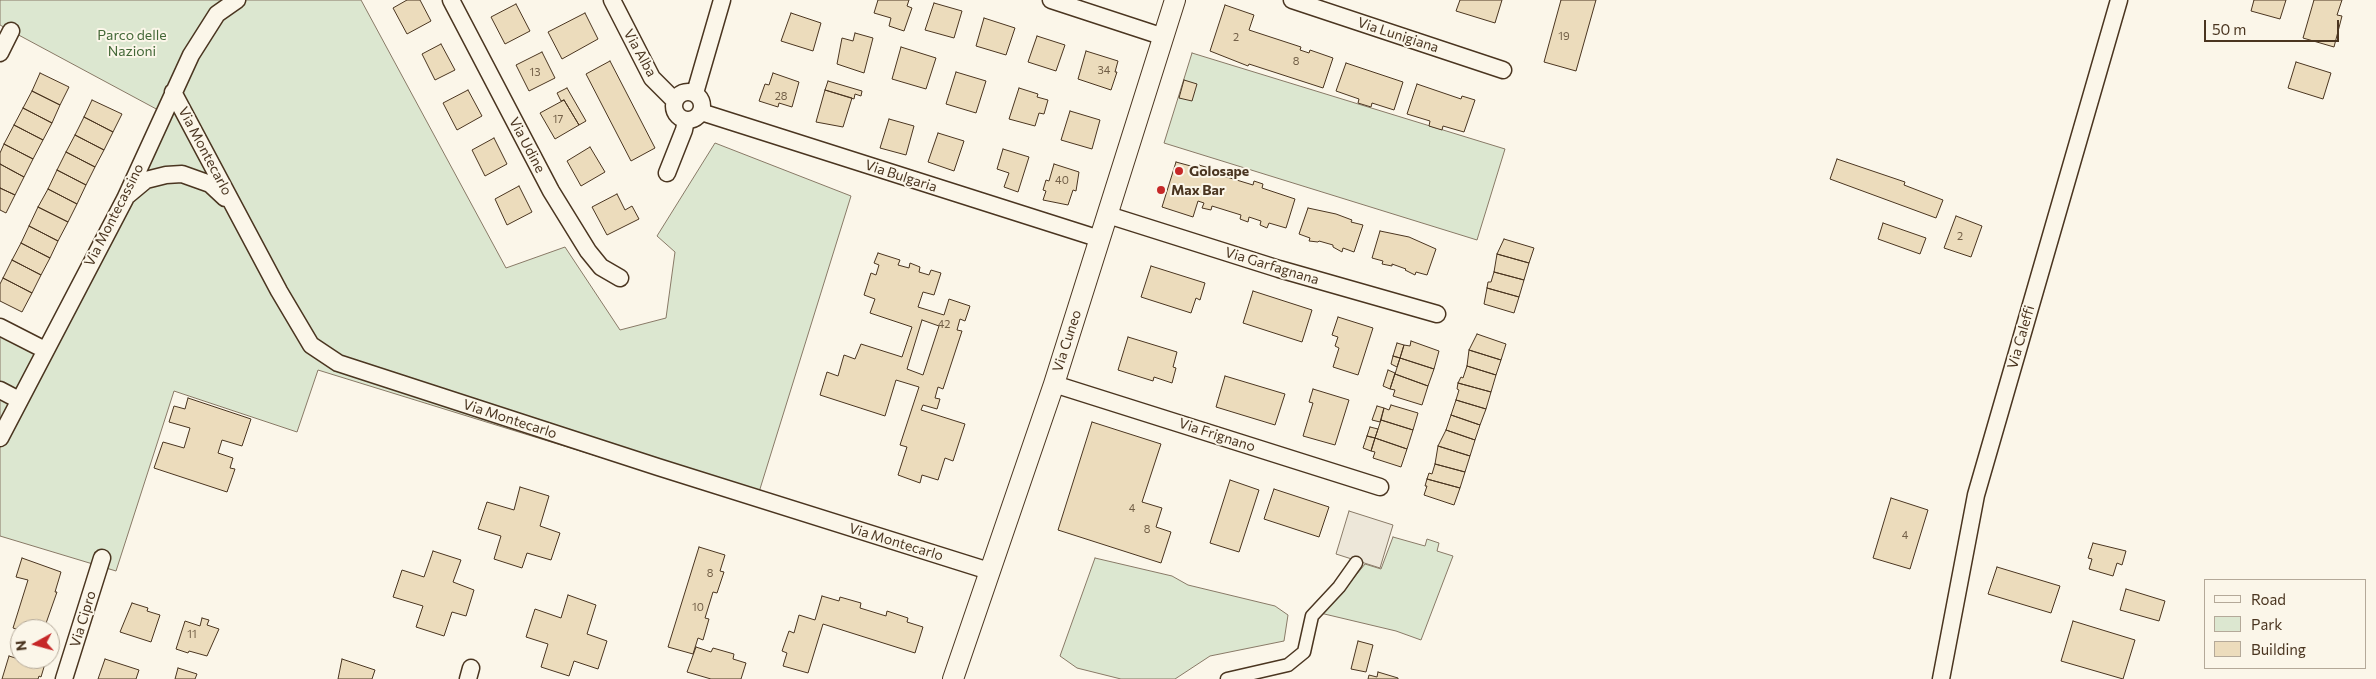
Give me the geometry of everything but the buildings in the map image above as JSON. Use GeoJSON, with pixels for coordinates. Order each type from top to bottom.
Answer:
{"type":"FeatureCollection","features":[{"type":"Feature","properties":{"kind":"street","name":"Via Montecassino"},"geometry":{"type":"LineString","coordinates":[[0,438],[44,350],[125,199],[191,55],[217,14],[237,0]]}},
{"type":"Feature","properties":{"kind":"street","name":"Via Udine"},"geometry":{"type":"LineString","coordinates":[[451,0],[551,191],[588,251],[601,267],[620,278]]}},
{"type":"Feature","properties":{"kind":"street","name":"Via Alba"},"geometry":{"type":"LineString","coordinates":[[612,0],[652,78],[675,101]]}},
{"type":"Feature","properties":{"kind":"street"},"geometry":{"type":"LineString","coordinates":[[695,93],[722,0]]}},
{"type":"Feature","properties":{"kind":"street"},"geometry":{"type":"LineString","coordinates":[[1051,0],[1164,37]]}},
{"type":"Feature","properties":{"kind":"street","name":"Via Cuneo"},"geometry":{"type":"LineString","coordinates":[[953,679],[1054,384],[1175,0]]}},
{"type":"Feature","properties":{"kind":"street","name":"Via Lunigiana"},"geometry":{"type":"LineString","coordinates":[[1292,0],[1503,70]]}},
{"type":"Feature","properties":{"kind":"street","name":"Via Caleffi"},"geometry":{"type":"LineString","coordinates":[[1941,679],[1976,495],[2119,0]]}},
{"type":"Feature","properties":{"kind":"street"},"geometry":{"type":"LineString","coordinates":[[0,52],[11,31]]}},
{"type":"Feature","properties":{"kind":"street","name":"Via Montecarlo"},"geometry":{"type":"LineString","coordinates":[[173,92],[310,345],[338,363],[658,467],[989,571]]}},
{"type":"Feature","properties":{"kind":"street"},"geometry":{"type":"LineString","coordinates":[[681,93],[695,93],[701,99],[702,112],[695,119],[686,120],[681,118],[674,111],[675,101],[681,93]]}},
{"type":"Feature","properties":{"kind":"street","name":"Via Bulgaria"},"geometry":{"type":"LineString","coordinates":[[702,112],[1100,239]]}},
{"type":"Feature","properties":{"kind":"street"},"geometry":{"type":"LineString","coordinates":[[667,173],[686,120]]}},
{"type":"Feature","properties":{"kind":"street"},"geometry":{"type":"LineString","coordinates":[[125,199],[146,180],[182,174],[210,184],[237,211]]}},
{"type":"Feature","properties":{"kind":"street","name":"Via Garfagnana"},"geometry":{"type":"LineString","coordinates":[[1108,214],[1279,269],[1437,314]]}},
{"type":"Feature","properties":{"kind":"street"},"geometry":{"type":"LineString","coordinates":[[0,327],[44,350]]}},
{"type":"Feature","properties":{"kind":"street","name":"Via Frignano"},"geometry":{"type":"LineString","coordinates":[[1054,384],[1380,487]]}},
{"type":"Feature","properties":{"kind":"street"},"geometry":{"type":"LineString","coordinates":[[0,390],[19,400]]}},
{"type":"Feature","properties":{"kind":"street","name":"Via Cipro"},"geometry":{"type":"LineString","coordinates":[[64,679],[102,558]]}},
{"type":"Feature","properties":{"kind":"street"},"geometry":{"type":"LineString","coordinates":[[1227,679],[1288,665],[1304,652],[1312,616],[1339,587],[1356,563]]}},
{"type":"Feature","properties":{"kind":"green space","name":"Parco delle Nazioni"},"geometry":{"type":"Polygon","coordinates":[[[0,0],[361,0],[506,268],[565,247],[620,330],[666,318],[675,252],[657,236],[715,143],[851,196],[755,505],[318,370],[297,432],[174,391],[116,571],[0,536],[0,333],[41,355],[160,111],[0,25],[0,0]]]}},
{"type":"Feature","properties":{"kind":"green space"},"geometry":{"type":"Polygon","coordinates":[[[1192,53],[1505,149],[1477,240],[1164,143],[1192,53]]]}},
{"type":"Feature","properties":{"kind":"green space"},"geometry":{"type":"Polygon","coordinates":[[[1393,537],[1425,546],[1427,539],[1439,543],[1437,551],[1453,556],[1421,640],[1396,631],[1316,612],[1344,590],[1365,564],[1381,569],[1393,537]]]}},
{"type":"Feature","properties":{"kind":"green space"},"geometry":{"type":"Polygon","coordinates":[[[1095,558],[1172,576],[1188,585],[1275,606],[1288,615],[1284,641],[1210,656],[1175,679],[1121,679],[1077,668],[1060,656],[1095,558]]]}},
{"type":"Feature","properties":{"kind":"shaded area"},"geometry":{"type":"Polygon","coordinates":[[[1349,511],[1393,525],[1380,568],[1336,554],[1349,511]]]}},
{"type":"Feature","properties":{"kind":"place","name":"Golosape"},"geometry":{"type":"Point","coordinates":[1179,171]}},
{"type":"Feature","properties":{"kind":"place","name":"Max Bar"},"geometry":{"type":"Point","coordinates":[1161,190]}}]}
